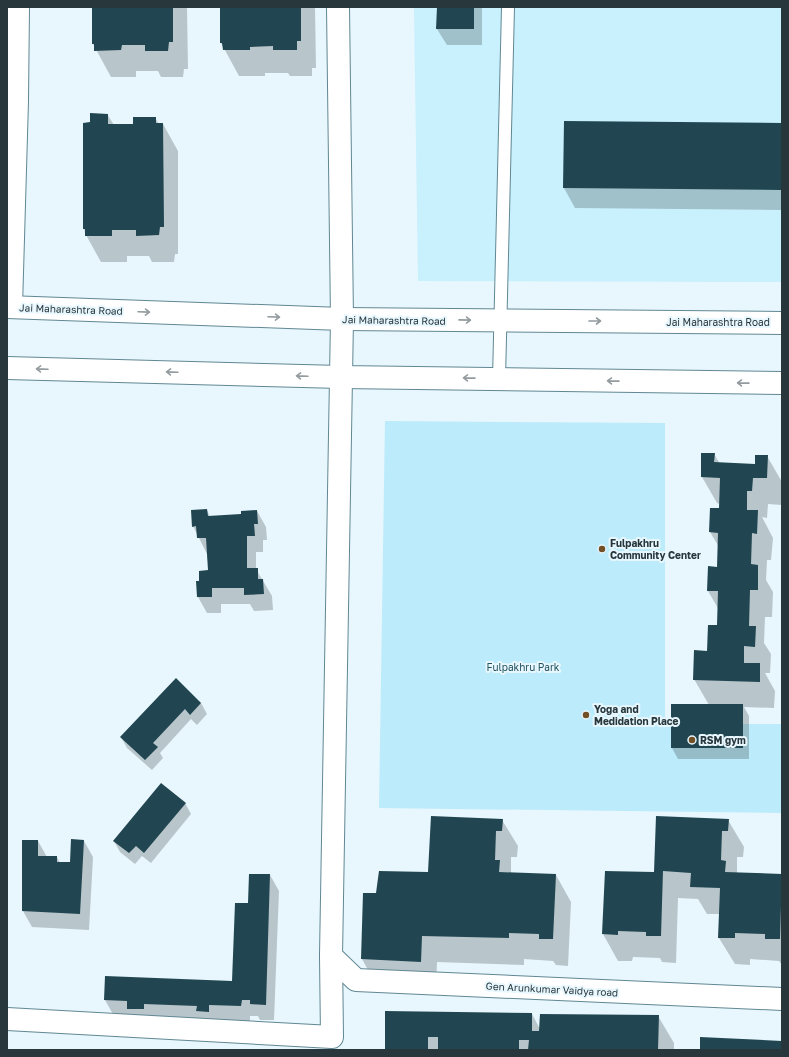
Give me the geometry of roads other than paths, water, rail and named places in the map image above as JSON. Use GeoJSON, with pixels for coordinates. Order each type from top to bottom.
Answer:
{"type":"FeatureCollection","features":[{"type":"Feature","properties":{"kind":"street"},"geometry":{"type":"LineString","coordinates":[[9,307],[17,101],[18,7]]}},
{"type":"Feature","properties":{"kind":"street"},"geometry":{"type":"LineString","coordinates":[[7,1019],[332,1037],[331,956],[342,319],[338,7]]}},
{"type":"Feature","properties":{"kind":"street","name":"Jai Maharashtra Road"},"geometry":{"type":"LineString","coordinates":[[9,307],[342,319],[782,323]]}},
{"type":"Feature","properties":{"kind":"street"},"geometry":{"type":"LineString","coordinates":[[7,368],[341,377],[782,383]]}},
{"type":"Feature","properties":{"kind":"street","name":"Gen Arunkumar Vaidya road"},"geometry":{"type":"LineString","coordinates":[[331,956],[356,980],[782,999]]}},
{"type":"Feature","properties":{"kind":"lane"},"geometry":{"type":"LineString","coordinates":[[499,379],[499,321],[508,7]]}},
{"type":"Feature","properties":{"kind":"place","name":"Fulpakhru Community Center"},"geometry":{"type":"Point","coordinates":[602,549]}},
{"type":"Feature","properties":{"kind":"place","name":"Yoga and Medidation Place"},"geometry":{"type":"Point","coordinates":[586,715]}},
{"type":"Feature","properties":{"kind":"place","name":"RSM gym"},"geometry":{"type":"Point","coordinates":[692,740]}},
{"type":"Feature","properties":{"kind":"park label","name":"Fulpakhru Park"},"geometry":{"type":"Point","coordinates":[523,667]}}]}
